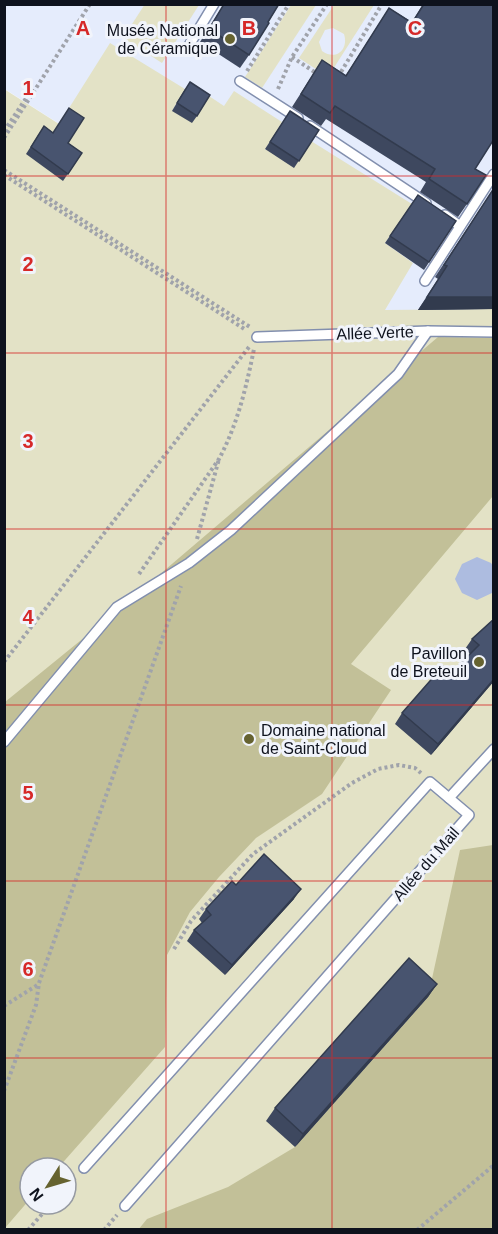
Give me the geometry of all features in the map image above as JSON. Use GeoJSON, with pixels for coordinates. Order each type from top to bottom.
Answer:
{"type":"FeatureCollection","features":[{"type":"Feature","properties":{"kind":"lane"},"geometry":{"type":"LineString","coordinates":[[188,46],[214,4]]}},
{"type":"Feature","properties":{"kind":"lane"},"geometry":{"type":"LineString","coordinates":[[240,81],[430,206]]}},
{"type":"Feature","properties":{"kind":"lane"},"geometry":{"type":"LineString","coordinates":[[425,281],[493,177]]}},
{"type":"Feature","properties":{"kind":"lane"},"geometry":{"type":"LineString","coordinates":[[440,212],[460,226]]}},
{"type":"Feature","properties":{"kind":"lane"},"geometry":{"type":"LineString","coordinates":[[4,742],[117,607],[189,563],[231,530],[398,374],[428,332]]}},
{"type":"Feature","properties":{"kind":"lane","name":"Allée Verte"},"geometry":{"type":"LineString","coordinates":[[257,337],[494,332]]}},
{"type":"Feature","properties":{"kind":"lane"},"geometry":{"type":"LineString","coordinates":[[448,798],[494,749]]}},
{"type":"Feature","properties":{"kind":"lane"},"geometry":{"type":"LineString","coordinates":[[84,1168],[430,782]]}},
{"type":"Feature","properties":{"kind":"lane","name":"Allée du Mail"},"geometry":{"type":"LineString","coordinates":[[125,1206],[469,815],[430,782]]}},
{"type":"Feature","properties":{"kind":"path"},"geometry":{"type":"LineString","coordinates":[[4,138],[90,4]]}},
{"type":"Feature","properties":{"kind":"path"},"geometry":{"type":"LineString","coordinates":[[240,81],[289,4]]}},
{"type":"Feature","properties":{"kind":"path"},"geometry":{"type":"LineString","coordinates":[[271,100],[292,57],[327,4]]}},
{"type":"Feature","properties":{"kind":"path"},"geometry":{"type":"LineString","coordinates":[[334,84],[382,4]]}},
{"type":"Feature","properties":{"kind":"path"},"geometry":{"type":"LineString","coordinates":[[292,57],[325,78]]}},
{"type":"Feature","properties":{"kind":"path"},"geometry":{"type":"LineString","coordinates":[[4,131],[33,87]]}},
{"type":"Feature","properties":{"kind":"path"},"geometry":{"type":"LineString","coordinates":[[4,173],[257,337]]}},
{"type":"Feature","properties":{"kind":"path"},"geometry":{"type":"LineString","coordinates":[[136,579],[219,459],[230,439],[243,403],[257,337]]}},
{"type":"Feature","properties":{"kind":"path"},"geometry":{"type":"LineString","coordinates":[[4,662],[257,337]]}},
{"type":"Feature","properties":{"kind":"path"},"geometry":{"type":"LineString","coordinates":[[4,1090],[36,1005],[39,983],[189,563],[219,459]]}},
{"type":"Feature","properties":{"kind":"path"},"geometry":{"type":"LineString","coordinates":[[174,949],[198,912],[253,854],[352,783],[378,769],[399,765],[415,768],[430,782]]}},
{"type":"Feature","properties":{"kind":"path"},"geometry":{"type":"LineString","coordinates":[[4,1006],[39,983]]}},
{"type":"Feature","properties":{"kind":"path"},"geometry":{"type":"LineString","coordinates":[[417,1230],[494,1165]]}},
{"type":"Feature","properties":{"kind":"path"},"geometry":{"type":"LineString","coordinates":[[28,1230],[40,1216]]}},
{"type":"Feature","properties":{"kind":"shaded area"},"geometry":{"type":"Polygon","coordinates":[[[4,5],[493,5],[493,309],[352,311],[5,89],[4,5]]]}},
{"type":"Feature","properties":{"kind":"shaded area"},"geometry":{"type":"Polygon","coordinates":[[[438,337],[493,338],[493,496],[351,664],[391,690],[322,794],[256,838],[190,912],[167,955],[165,1047],[69,1156],[18,1156],[18,1213],[5,1228],[5,702],[118,610],[438,337]]]}},
{"type":"Feature","properties":{"kind":"shaded area"},"geometry":{"type":"Polygon","coordinates":[[[493,845],[493,1229],[138,1230],[147,1219],[228,1187],[295,1147],[428,997],[460,850],[493,845]]]}},
{"type":"Feature","properties":{"kind":"green space"},"geometry":{"type":"Polygon","coordinates":[[[145,4],[199,5],[162,63],[123,38],[145,4]]]}},
{"type":"Feature","properties":{"kind":"green space"},"geometry":{"type":"Polygon","coordinates":[[[291,5],[316,5],[262,88],[245,77],[291,5]]]}},
{"type":"Feature","properties":{"kind":"green space"},"geometry":{"type":"Polygon","coordinates":[[[334,5],[374,5],[328,77],[299,58],[334,5]],[[333,28],[325,30],[319,42],[322,51],[332,55],[340,52],[345,45],[344,34],[333,28]]]}},
{"type":"Feature","properties":{"kind":"green space","name":"Domaine national de Saint-Cloud"},"geometry":{"type":"Polygon","coordinates":[[[110,43],[185,89],[172,111],[209,96],[224,106],[234,91],[282,122],[265,150],[311,141],[412,204],[385,243],[413,263],[385,310],[493,309],[493,1229],[5,1229],[4,89],[59,124],[110,43]]]}},
{"type":"Feature","properties":{"kind":"water"},"geometry":{"type":"Polygon","coordinates":[[[477,557],[491,563],[494,568],[492,593],[477,600],[462,593],[455,579],[462,564],[477,557]]]}},
{"type":"Feature","properties":{"kind":"building","name":"Musée National de Céramique"},"geometry":{"type":"Polygon","coordinates":[[[224,4],[279,4],[249,55],[209,29],[224,4]]]}},
{"type":"Feature","properties":{"kind":"building"},"geometry":{"type":"Polygon","coordinates":[[[424,4],[494,4],[494,139],[475,169],[486,175],[467,204],[429,179],[435,169],[335,106],[330,113],[301,94],[322,60],[346,76],[389,8],[412,23],[424,4]]]}},
{"type":"Feature","properties":{"kind":"building"},"geometry":{"type":"Polygon","coordinates":[[[190,82],[210,95],[197,116],[177,103],[190,82]]]}},
{"type":"Feature","properties":{"kind":"building"},"geometry":{"type":"Polygon","coordinates":[[[69,108],[84,118],[68,143],[82,153],[68,174],[31,147],[44,126],[53,133],[69,108]]]}},
{"type":"Feature","properties":{"kind":"building"},"geometry":{"type":"Polygon","coordinates":[[[290,111],[319,130],[299,161],[270,142],[290,111]]]}},
{"type":"Feature","properties":{"kind":"building"},"geometry":{"type":"Polygon","coordinates":[[[494,188],[494,297],[427,297],[447,266],[444,265],[494,188]]]}},
{"type":"Feature","properties":{"kind":"building"},"geometry":{"type":"Polygon","coordinates":[[[418,195],[456,221],[429,262],[390,236],[418,195]]]}},
{"type":"Feature","properties":{"kind":"building"},"geometry":{"type":"Polygon","coordinates":[[[494,619],[494,679],[438,744],[402,713],[443,666],[451,673],[479,645],[472,639],[494,619]]]}},
{"type":"Feature","properties":{"kind":"building"},"geometry":{"type":"Polygon","coordinates":[[[264,854],[301,889],[232,965],[194,930],[211,915],[206,909],[232,881],[236,885],[264,854]]]}},
{"type":"Feature","properties":{"kind":"building"},"geometry":{"type":"Polygon","coordinates":[[[409,958],[437,984],[303,1134],[275,1108],[409,958]]]}},
{"type":"Feature","properties":{"kind":"place","name":"Musée National de Céramique"},"geometry":{"type":"Point","coordinates":[230,39]}},
{"type":"Feature","properties":{"kind":"place","name":"Pavillon de Breteuil"},"geometry":{"type":"Point","coordinates":[479,662]}},
{"type":"Feature","properties":{"kind":"place","name":"Domaine national de Saint-Cloud"},"geometry":{"type":"Point","coordinates":[249,739]}}]}
